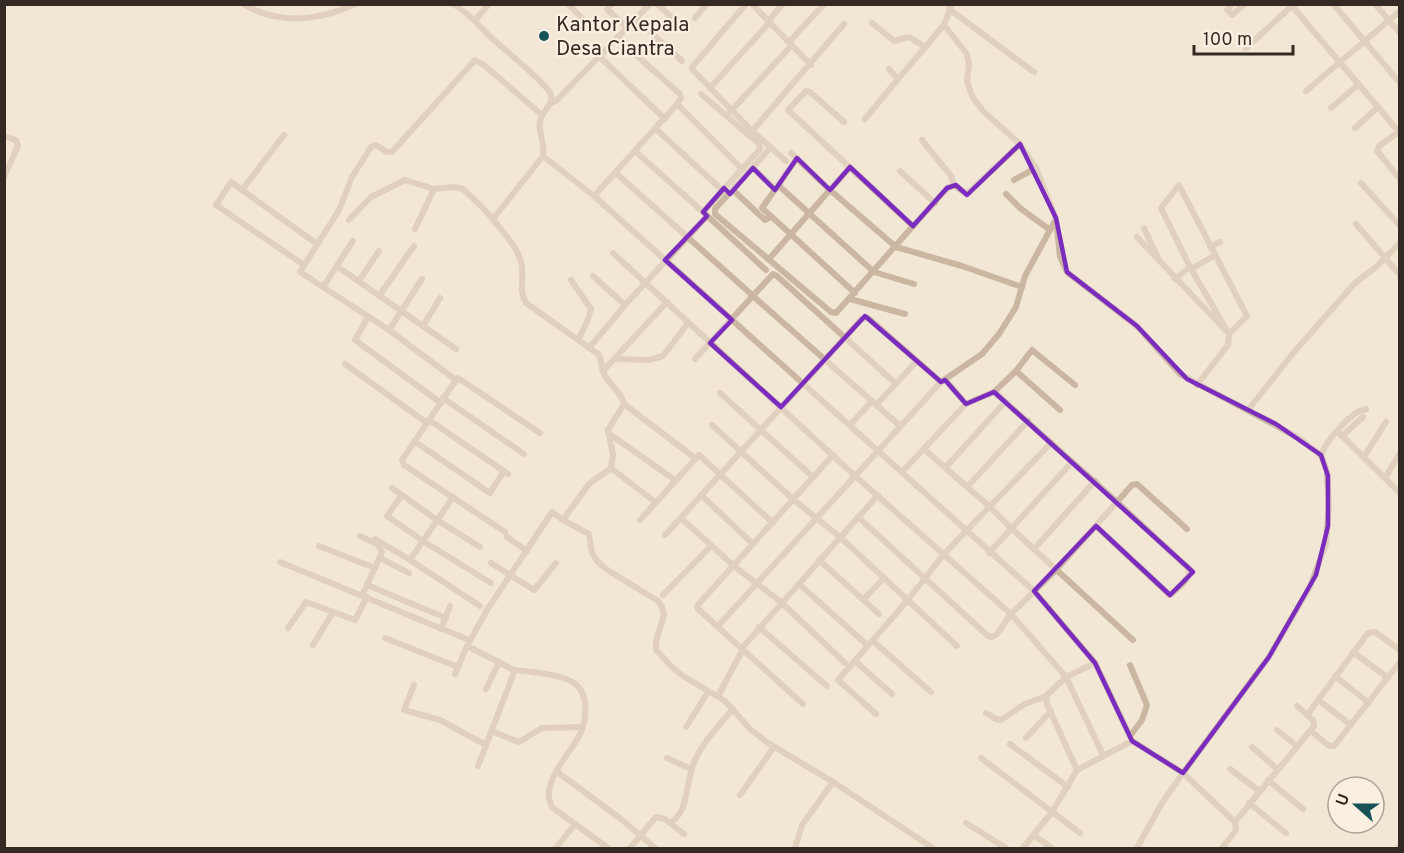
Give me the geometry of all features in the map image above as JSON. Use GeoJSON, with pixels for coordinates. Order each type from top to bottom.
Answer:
{"type":"FeatureCollection","features":[{"type":"Feature","properties":{"kind":"street"},"geometry":{"type":"LineString","coordinates":[[243,4],[271,17],[299,19],[327,15],[355,4]]}},
{"type":"Feature","properties":{"kind":"street"},"geometry":{"type":"LineString","coordinates":[[453,4],[466,11],[494,40],[541,82],[552,96],[551,103],[542,115],[540,127],[544,145],[543,156],[493,219]]}},
{"type":"Feature","properties":{"kind":"street"},"geometry":{"type":"LineString","coordinates":[[475,20],[489,4]]}},
{"type":"Feature","properties":{"kind":"street"},"geometry":{"type":"LineString","coordinates":[[568,4],[583,19]]}},
{"type":"Feature","properties":{"kind":"street"},"geometry":{"type":"LineString","coordinates":[[551,103],[555,102],[650,4]]}},
{"type":"Feature","properties":{"kind":"street"},"geometry":{"type":"LineString","coordinates":[[657,4],[684,28]]}},
{"type":"Feature","properties":{"kind":"street"},"geometry":{"type":"LineString","coordinates":[[746,4],[693,66],[694,73],[760,145],[760,150],[742,169],[727,191],[715,215],[832,313],[837,313],[946,189],[954,185]]}},
{"type":"Feature","properties":{"kind":"street"},"geometry":{"type":"LineString","coordinates":[[752,4],[811,65]]}},
{"type":"Feature","properties":{"kind":"street"},"geometry":{"type":"LineString","coordinates":[[710,88],[783,4]]}},
{"type":"Feature","properties":{"kind":"street"},"geometry":{"type":"LineString","coordinates":[[730,112],[824,4]]}},
{"type":"Feature","properties":{"kind":"street"},"geometry":{"type":"LineString","coordinates":[[1232,4],[1227,9],[1232,15],[1245,4]]}},
{"type":"Feature","properties":{"kind":"street"},"geometry":{"type":"LineString","coordinates":[[1333,4],[1400,83]]}},
{"type":"Feature","properties":{"kind":"street"},"geometry":{"type":"LineString","coordinates":[[1375,4],[1400,33]]}},
{"type":"Feature","properties":{"kind":"street"},"geometry":{"type":"LineString","coordinates":[[695,18],[705,5]]}},
{"type":"Feature","properties":{"kind":"street"},"geometry":{"type":"LineString","coordinates":[[1246,48],[1293,5],[1399,132],[1379,146],[1377,151],[1400,179]]}},
{"type":"Feature","properties":{"kind":"street"},"geometry":{"type":"LineString","coordinates":[[607,6],[627,28]]}},
{"type":"Feature","properties":{"kind":"street"},"geometry":{"type":"LineString","coordinates":[[865,119],[944,25],[951,7],[1034,72]]}},
{"type":"Feature","properties":{"kind":"street"},"geometry":{"type":"LineString","coordinates":[[1306,91],[1400,10]]}},
{"type":"Feature","properties":{"kind":"street"},"geometry":{"type":"LineString","coordinates":[[636,19],[682,61]]}},
{"type":"Feature","properties":{"kind":"street"},"geometry":{"type":"LineString","coordinates":[[872,23],[894,41],[909,37],[924,47]]}},
{"type":"Feature","properties":{"kind":"street"},"geometry":{"type":"LineString","coordinates":[[752,131],[844,24]]}},
{"type":"Feature","properties":{"kind":"street"},"geometry":{"type":"LineString","coordinates":[[944,25],[968,57],[967,81],[972,96],[983,111],[1020,144],[1036,168],[1056,218],[1060,257],[1067,272],[1137,326],[1174,369],[1187,379],[1286,430],[1321,455],[1328,476],[1326,544],[1316,575],[1296,614],[1269,657],[1162,803],[1137,849]]}},
{"type":"Feature","properties":{"kind":"street"},"geometry":{"type":"LineString","coordinates":[[594,196],[636,152],[681,99],[680,94],[617,38]]}},
{"type":"Feature","properties":{"kind":"street"},"geometry":{"type":"LineString","coordinates":[[600,57],[665,119]]}},
{"type":"Feature","properties":{"kind":"street"},"geometry":{"type":"LineString","coordinates":[[540,433],[458,378],[456,380],[389,330],[300,273],[339,210],[352,177],[371,147],[376,145],[387,152],[392,152],[475,60],[484,65],[542,115]]}},
{"type":"Feature","properties":{"kind":"street"},"geometry":{"type":"LineString","coordinates":[[889,69],[898,79]]}},
{"type":"Feature","properties":{"kind":"street"},"geometry":{"type":"LineString","coordinates":[[1332,108],[1359,84]]}},
{"type":"Feature","properties":{"kind":"street"},"geometry":{"type":"LineString","coordinates":[[844,122],[810,92],[803,93],[788,110],[914,226]]}},
{"type":"Feature","properties":{"kind":"street"},"geometry":{"type":"LineString","coordinates":[[701,94],[730,112],[786,161]]}},
{"type":"Feature","properties":{"kind":"street"},"geometry":{"type":"LineString","coordinates":[[677,104],[742,169]]}},
{"type":"Feature","properties":{"kind":"street"},"geometry":{"type":"LineString","coordinates":[[1355,128],[1378,107]]}},
{"type":"Feature","properties":{"kind":"street"},"geometry":{"type":"LineString","coordinates":[[656,129],[727,191],[763,218],[767,220],[771,217]]}},
{"type":"Feature","properties":{"kind":"street"},"geometry":{"type":"LineString","coordinates":[[242,190],[284,135]]}},
{"type":"Feature","properties":{"kind":"street"},"geometry":{"type":"LineString","coordinates":[[4,136],[16,140],[18,146],[4,177]]}},
{"type":"Feature","properties":{"kind":"street"},"geometry":{"type":"LineString","coordinates":[[922,140],[951,176],[954,185],[964,192],[969,192],[1020,144]]}},
{"type":"Feature","properties":{"kind":"street"},"geometry":{"type":"LineString","coordinates":[[589,348],[705,214],[753,168],[770,148]]}},
{"type":"Feature","properties":{"kind":"street"},"geometry":{"type":"LineString","coordinates":[[636,152],[766,270]]}},
{"type":"Feature","properties":{"kind":"street"},"geometry":{"type":"LineString","coordinates":[[791,153],[896,247],[962,266],[1022,287]]}},
{"type":"Feature","properties":{"kind":"street"},"geometry":{"type":"LineString","coordinates":[[543,156],[594,196],[1034,591],[1095,663],[1131,739],[1183,773],[1235,822],[1236,830],[1222,849]]}},
{"type":"Feature","properties":{"kind":"street"},"geometry":{"type":"LineString","coordinates":[[797,158],[762,207],[852,296],[905,314]]}},
{"type":"Feature","properties":{"kind":"street"},"geometry":{"type":"LineString","coordinates":[[753,168],[810,212],[874,272],[914,284]]}},
{"type":"Feature","properties":{"kind":"street"},"geometry":{"type":"LineString","coordinates":[[769,259],[850,168]]}},
{"type":"Feature","properties":{"kind":"street"},"geometry":{"type":"LineString","coordinates":[[1014,180],[1036,168]]}},
{"type":"Feature","properties":{"kind":"street"},"geometry":{"type":"LineString","coordinates":[[900,171],[935,203]]}},
{"type":"Feature","properties":{"kind":"street"},"geometry":{"type":"LineString","coordinates":[[616,173],[900,426]]}},
{"type":"Feature","properties":{"kind":"street"},"geometry":{"type":"LineString","coordinates":[[349,220],[371,197],[402,181],[434,189],[454,187],[463,189],[487,211],[520,259],[523,271],[522,294],[525,301],[579,339],[601,358],[603,371],[623,398],[624,404],[608,433],[613,453],[611,468],[588,484],[564,520]]}},
{"type":"Feature","properties":{"kind":"street"},"geometry":{"type":"LineString","coordinates":[[304,264],[216,205],[231,182],[317,244]]}},
{"type":"Feature","properties":{"kind":"street"},"geometry":{"type":"LineString","coordinates":[[1361,183],[1400,226]]}},
{"type":"Feature","properties":{"kind":"street"},"geometry":{"type":"LineString","coordinates":[[1197,385],[1228,345],[1229,334],[1191,268],[1161,208],[1179,185],[1247,316],[1229,334]]}},
{"type":"Feature","properties":{"kind":"street"},"geometry":{"type":"LineString","coordinates":[[415,229],[434,189]]}},
{"type":"Feature","properties":{"kind":"street"},"geometry":{"type":"LineString","coordinates":[[1006,194],[1050,231]]}},
{"type":"Feature","properties":{"kind":"street"},"geometry":{"type":"LineString","coordinates":[[718,626],[854,475],[943,381],[982,354],[993,343],[1016,307],[1025,276],[1056,218]]}},
{"type":"Feature","properties":{"kind":"street"},"geometry":{"type":"LineString","coordinates":[[1356,224],[1400,274]]}},
{"type":"Feature","properties":{"kind":"street"},"geometry":{"type":"LineString","coordinates":[[1144,228],[1160,262]]}},
{"type":"Feature","properties":{"kind":"street"},"geometry":{"type":"LineString","coordinates":[[1137,237],[1229,334]]}},
{"type":"Feature","properties":{"kind":"street"},"geometry":{"type":"LineString","coordinates":[[323,287],[353,241]]}},
{"type":"Feature","properties":{"kind":"street"},"geometry":{"type":"LineString","coordinates":[[1210,247],[1220,242]]}},
{"type":"Feature","properties":{"kind":"street"},"geometry":{"type":"LineString","coordinates":[[1248,410],[1294,352],[1355,283],[1376,267],[1400,243]]}},
{"type":"Feature","properties":{"kind":"street"},"geometry":{"type":"LineString","coordinates":[[379,296],[414,246]]}},
{"type":"Feature","properties":{"kind":"street"},"geometry":{"type":"LineString","coordinates":[[359,282],[379,251]]}},
{"type":"Feature","properties":{"kind":"street"},"geometry":{"type":"LineString","coordinates":[[613,254],[1011,615],[1066,676],[1103,755]]}},
{"type":"Feature","properties":{"kind":"street"},"geometry":{"type":"LineString","coordinates":[[1175,279],[1214,256]]}},
{"type":"Feature","properties":{"kind":"street"},"geometry":{"type":"LineString","coordinates":[[338,267],[456,349]]}},
{"type":"Feature","properties":{"kind":"street"},"geometry":{"type":"LineString","coordinates":[[695,359],[771,274],[774,274],[895,383]]}},
{"type":"Feature","properties":{"kind":"street"},"geometry":{"type":"LineString","coordinates":[[593,276],[625,305]]}},
{"type":"Feature","properties":{"kind":"street"},"geometry":{"type":"LineString","coordinates":[[389,330],[422,279]]}},
{"type":"Feature","properties":{"kind":"street"},"geometry":{"type":"LineString","coordinates":[[571,280],[591,309],[579,339]]}},
{"type":"Feature","properties":{"kind":"street"},"geometry":{"type":"LineString","coordinates":[[423,326],[440,298]]}},
{"type":"Feature","properties":{"kind":"street"},"geometry":{"type":"LineString","coordinates":[[603,371],[667,302]]}},
{"type":"Feature","properties":{"kind":"street"},"geometry":{"type":"LineString","coordinates":[[369,317],[355,340],[442,401],[524,454]]}},
{"type":"Feature","properties":{"kind":"street"},"geometry":{"type":"LineString","coordinates":[[664,536],[760,428],[862,319],[867,318],[916,362],[943,381],[966,404]]}},
{"type":"Feature","properties":{"kind":"street"},"geometry":{"type":"LineString","coordinates":[[614,359],[649,360],[663,357],[688,322]]}},
{"type":"Feature","properties":{"kind":"street"},"geometry":{"type":"LineString","coordinates":[[902,472],[966,404],[994,392],[1016,371],[1030,351],[1034,350],[1075,385]]}},
{"type":"Feature","properties":{"kind":"street"},"geometry":{"type":"LineString","coordinates":[[850,425],[916,362]]}},
{"type":"Feature","properties":{"kind":"street"},"geometry":{"type":"LineString","coordinates":[[345,364],[506,473],[490,493],[414,441]]}},
{"type":"Feature","properties":{"kind":"street"},"geometry":{"type":"LineString","coordinates":[[1016,371],[1060,410]]}},
{"type":"Feature","properties":{"kind":"street"},"geometry":{"type":"LineString","coordinates":[[456,380],[402,460],[404,465],[453,497],[527,551]]}},
{"type":"Feature","properties":{"kind":"street"},"geometry":{"type":"LineString","coordinates":[[994,392],[1188,568],[1188,578],[1170,595],[1096,526]]}},
{"type":"Feature","properties":{"kind":"street"},"geometry":{"type":"LineString","coordinates":[[720,393],[813,477]]}},
{"type":"Feature","properties":{"kind":"street"},"geometry":{"type":"LineString","coordinates":[[946,467],[1005,402]]}},
{"type":"Feature","properties":{"kind":"street"},"geometry":{"type":"LineString","coordinates":[[624,404],[695,458]]}},
{"type":"Feature","properties":{"kind":"street"},"geometry":{"type":"LineString","coordinates":[[1321,455],[1356,414],[1366,410]]}},
{"type":"Feature","properties":{"kind":"street"},"geometry":{"type":"LineString","coordinates":[[1339,434],[1363,417]]}},
{"type":"Feature","properties":{"kind":"street"},"geometry":{"type":"LineString","coordinates":[[967,487],[1028,422]]}},
{"type":"Feature","properties":{"kind":"street"},"geometry":{"type":"LineString","coordinates":[[1364,457],[1386,422]]}},
{"type":"Feature","properties":{"kind":"street"},"geometry":{"type":"LineString","coordinates":[[712,425],[794,500],[840,537],[957,646]]}},
{"type":"Feature","properties":{"kind":"street"},"geometry":{"type":"LineString","coordinates":[[608,433],[675,480]]}},
{"type":"Feature","properties":{"kind":"street"},"geometry":{"type":"LineString","coordinates":[[1339,434],[1400,493]]}},
{"type":"Feature","properties":{"kind":"street"},"geometry":{"type":"LineString","coordinates":[[876,714],[838,680],[907,601],[944,554],[1051,443]]}},
{"type":"Feature","properties":{"kind":"street"},"geometry":{"type":"LineString","coordinates":[[924,448],[1133,640]]}},
{"type":"Feature","properties":{"kind":"street"},"geometry":{"type":"LineString","coordinates":[[1385,478],[1400,453]]}},
{"type":"Feature","properties":{"kind":"street"},"geometry":{"type":"LineString","coordinates":[[640,520],[699,455],[773,523]]}},
{"type":"Feature","properties":{"kind":"street"},"geometry":{"type":"LineString","coordinates":[[803,704],[697,606],[833,455]]}},
{"type":"Feature","properties":{"kind":"street"},"geometry":{"type":"LineString","coordinates":[[989,553],[1072,462]]}},
{"type":"Feature","properties":{"kind":"street"},"geometry":{"type":"LineString","coordinates":[[611,468],[655,502]]}},
{"type":"Feature","properties":{"kind":"street"},"geometry":{"type":"LineString","coordinates":[[1034,549],[1095,482]]}},
{"type":"Feature","properties":{"kind":"street"},"geometry":{"type":"LineString","coordinates":[[858,517],[989,637],[997,634],[1011,615],[1056,570],[1132,485],[1137,484],[1187,529]]}},
{"type":"Feature","properties":{"kind":"street"},"geometry":{"type":"LineString","coordinates":[[392,488],[480,547]]}},
{"type":"Feature","properties":{"kind":"street"},"geometry":{"type":"LineString","coordinates":[[402,495],[387,516],[491,583]]}},
{"type":"Feature","properties":{"kind":"street"},"geometry":{"type":"LineString","coordinates":[[701,495],[753,544]]}},
{"type":"Feature","properties":{"kind":"street"},"geometry":{"type":"LineString","coordinates":[[718,696],[742,648],[878,495]]}},
{"type":"Feature","properties":{"kind":"street"},"geometry":{"type":"LineString","coordinates":[[410,561],[453,497]]}},
{"type":"Feature","properties":{"kind":"street"},"geometry":{"type":"LineString","coordinates":[[385,638],[457,670],[468,643],[552,512],[589,534],[594,556],[606,569],[658,601],[664,615],[656,640],[656,650],[672,667],[708,692],[718,696],[750,729],[774,747],[833,782],[933,849]]}},
{"type":"Feature","properties":{"kind":"street"},"geometry":{"type":"LineString","coordinates":[[681,518],[734,566],[781,602],[845,663]]}},
{"type":"Feature","properties":{"kind":"street"},"geometry":{"type":"LineString","coordinates":[[288,628],[306,602],[355,620],[382,552],[380,547],[360,536]]}},
{"type":"Feature","properties":{"kind":"street"},"geometry":{"type":"LineString","coordinates":[[375,539],[480,606]]}},
{"type":"Feature","properties":{"kind":"street"},"geometry":{"type":"LineString","coordinates":[[319,546],[375,568]]}},
{"type":"Feature","properties":{"kind":"street"},"geometry":{"type":"LineString","coordinates":[[663,595],[711,546]]}},
{"type":"Feature","properties":{"kind":"street"},"geometry":{"type":"LineString","coordinates":[[380,558],[409,573]]}},
{"type":"Feature","properties":{"kind":"street"},"geometry":{"type":"LineString","coordinates":[[819,560],[879,614]]}},
{"type":"Feature","properties":{"kind":"street"},"geometry":{"type":"LineString","coordinates":[[280,562],[441,629],[512,669]]}},
{"type":"Feature","properties":{"kind":"street"},"geometry":{"type":"LineString","coordinates":[[491,563],[534,590],[556,563]]}},
{"type":"Feature","properties":{"kind":"street"},"geometry":{"type":"LineString","coordinates":[[864,600],[883,579]]}},
{"type":"Feature","properties":{"kind":"street"},"geometry":{"type":"LineString","coordinates":[[799,584],[866,644]]}},
{"type":"Feature","properties":{"kind":"street"},"geometry":{"type":"LineString","coordinates":[[367,585],[446,618]]}},
{"type":"Feature","properties":{"kind":"street"},"geometry":{"type":"LineString","coordinates":[[441,629],[450,606]]}},
{"type":"Feature","properties":{"kind":"street"},"geometry":{"type":"LineString","coordinates":[[313,645],[333,612]]}},
{"type":"Feature","properties":{"kind":"street"},"geometry":{"type":"LineString","coordinates":[[759,627],[827,686]]}},
{"type":"Feature","properties":{"kind":"street"},"geometry":{"type":"LineString","coordinates":[[1307,715],[1366,634],[1372,631],[1400,650]]}},
{"type":"Feature","properties":{"kind":"street"},"geometry":{"type":"LineString","coordinates":[[873,641],[931,692]]}},
{"type":"Feature","properties":{"kind":"street"},"geometry":{"type":"LineString","coordinates":[[1353,652],[1388,678]]}},
{"type":"Feature","properties":{"kind":"street"},"geometry":{"type":"LineString","coordinates":[[855,661],[892,694]]}},
{"type":"Feature","properties":{"kind":"street"},"geometry":{"type":"LineString","coordinates":[[486,689],[499,662]]}},
{"type":"Feature","properties":{"kind":"street"},"geometry":{"type":"LineString","coordinates":[[1311,731],[1331,747],[1400,662]]}},
{"type":"Feature","properties":{"kind":"street"},"geometry":{"type":"LineString","coordinates":[[986,713],[1001,720],[1025,704],[1046,696],[1066,676],[1095,663]]}},
{"type":"Feature","properties":{"kind":"street"},"geometry":{"type":"LineString","coordinates":[[1023,849],[1052,812],[1077,770],[1131,739],[1142,720],[1147,705],[1130,665]]}},
{"type":"Feature","properties":{"kind":"street"},"geometry":{"type":"LineString","coordinates":[[478,766],[515,670],[572,681],[581,690],[585,704],[583,727],[556,771],[548,794],[550,804],[608,849]]}},
{"type":"Feature","properties":{"kind":"street"},"geometry":{"type":"LineString","coordinates":[[1335,676],[1369,703]]}},
{"type":"Feature","properties":{"kind":"street"},"geometry":{"type":"LineString","coordinates":[[414,685],[404,710],[440,720],[486,745]]}},
{"type":"Feature","properties":{"kind":"street"},"geometry":{"type":"LineString","coordinates":[[686,727],[708,692]]}},
{"type":"Feature","properties":{"kind":"street"},"geometry":{"type":"LineString","coordinates":[[1046,696],[1046,703],[1077,770]]}},
{"type":"Feature","properties":{"kind":"street"},"geometry":{"type":"LineString","coordinates":[[1318,700],[1351,725]]}},
{"type":"Feature","properties":{"kind":"street"},"geometry":{"type":"LineString","coordinates":[[1235,822],[1311,731],[1314,723],[1297,706]]}},
{"type":"Feature","properties":{"kind":"street"},"geometry":{"type":"LineString","coordinates":[[670,823],[681,814],[691,769],[708,737],[733,709]]}},
{"type":"Feature","properties":{"kind":"street"},"geometry":{"type":"LineString","coordinates":[[1026,738],[1051,711]]}},
{"type":"Feature","properties":{"kind":"street"},"geometry":{"type":"LineString","coordinates":[[491,731],[519,742],[542,728],[583,727]]}},
{"type":"Feature","properties":{"kind":"street"},"geometry":{"type":"LineString","coordinates":[[1277,730],[1297,746]]}},
{"type":"Feature","properties":{"kind":"street"},"geometry":{"type":"LineString","coordinates":[[1010,744],[1068,787]]}},
{"type":"Feature","properties":{"kind":"street"},"geometry":{"type":"LineString","coordinates":[[740,795],[774,747]]}},
{"type":"Feature","properties":{"kind":"street"},"geometry":{"type":"LineString","coordinates":[[1252,747],[1277,769]]}},
{"type":"Feature","properties":{"kind":"street"},"geometry":{"type":"LineString","coordinates":[[668,758],[691,769]]}},
{"type":"Feature","properties":{"kind":"street"},"geometry":{"type":"LineString","coordinates":[[981,758],[1080,833]]}},
{"type":"Feature","properties":{"kind":"street"},"geometry":{"type":"LineString","coordinates":[[1230,769],[1259,791]]}},
{"type":"Feature","properties":{"kind":"street"},"geometry":{"type":"LineString","coordinates":[[556,771],[621,819],[655,849]]}},
{"type":"Feature","properties":{"kind":"street"},"geometry":{"type":"LineString","coordinates":[[1268,780],[1303,809]]}},
{"type":"Feature","properties":{"kind":"street"},"geometry":{"type":"LineString","coordinates":[[795,849],[802,825],[833,782]]}},
{"type":"Feature","properties":{"kind":"street"},"geometry":{"type":"LineString","coordinates":[[1249,803],[1286,833]]}},
{"type":"Feature","properties":{"kind":"street"},"geometry":{"type":"LineString","coordinates":[[630,849],[656,818],[665,819],[684,834]]}},
{"type":"Feature","properties":{"kind":"street"},"geometry":{"type":"LineString","coordinates":[[966,823],[1006,849]]}},
{"type":"Feature","properties":{"kind":"street"},"geometry":{"type":"LineString","coordinates":[[557,848],[575,825]]}},
{"type":"Feature","properties":{"kind":"street"},"geometry":{"type":"LineString","coordinates":[[1035,836],[1052,849]]}},
{"type":"Feature","properties":{"kind":"highlighted area"},"geometry":{"type":"Polygon","coordinates":[[[1020,144],[1056,218],[1067,272],[1137,326],[1187,379],[1276,424],[1321,455],[1328,476],[1328,526],[1316,575],[1269,657],[1183,773],[1132,741],[1095,663],[1034,591],[1096,526],[1170,595],[1193,572],[994,392],[966,404],[945,380],[941,382],[865,316],[781,407],[710,343],[732,320],[665,260],[707,216],[703,212],[724,188],[730,194],[753,168],[775,190],[797,158],[830,190],[850,167],[913,226],[947,188],[956,185],[967,195],[1020,144]]]}},
{"type":"Feature","properties":{"kind":"place","name":"Kantor Kepala Desa Ciantra"},"geometry":{"type":"Point","coordinates":[544,36]}}]}
